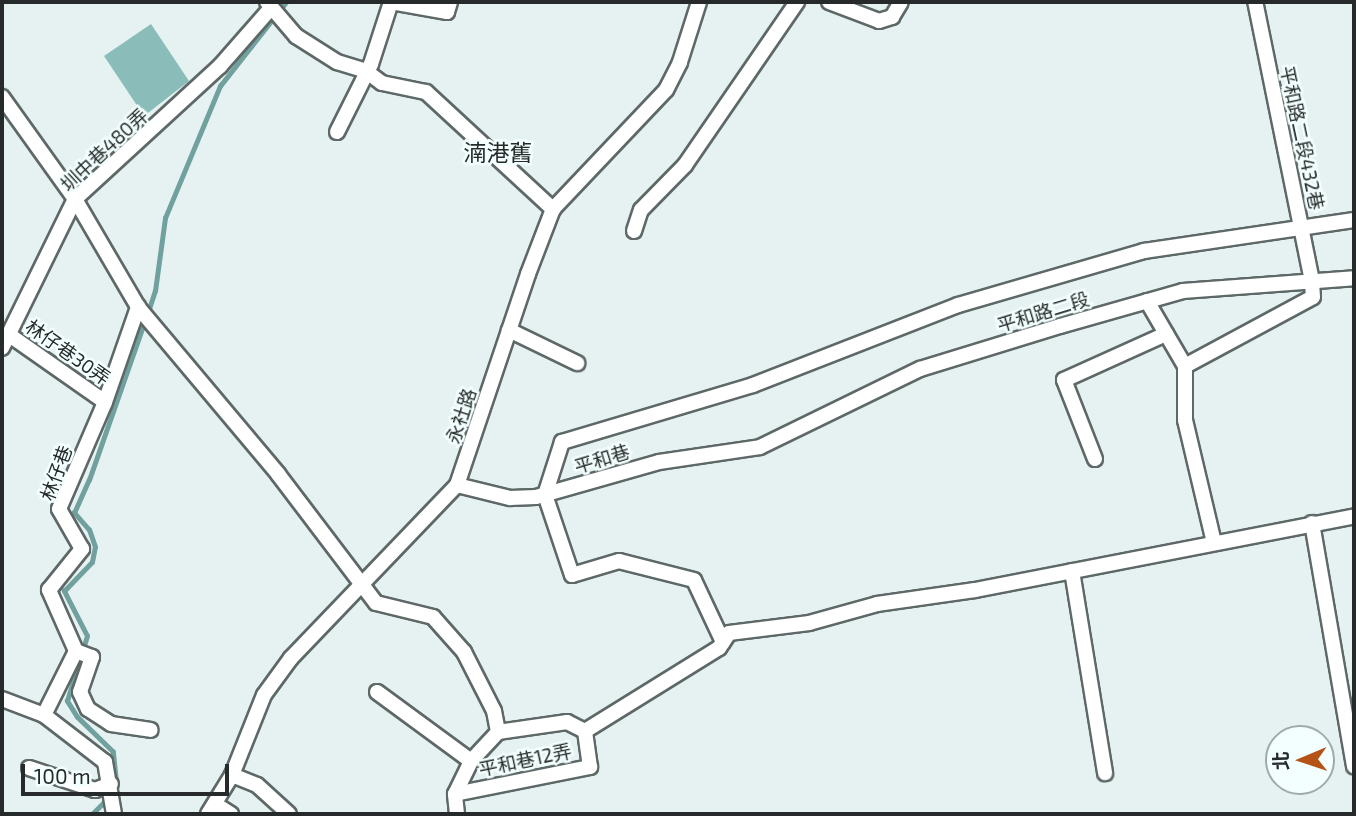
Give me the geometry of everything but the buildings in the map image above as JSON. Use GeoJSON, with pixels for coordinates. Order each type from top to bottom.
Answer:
{"type":"FeatureCollection","features":[{"type":"Feature","properties":{"kind":"street"},"geometry":{"type":"LineString","coordinates":[[337,132],[366,71],[372,64],[391,2],[447,12],[450,2]]}},
{"type":"Feature","properties":{"kind":"street","name":"永社路"},"geometry":{"type":"LineString","coordinates":[[211,809],[232,775],[264,695],[291,658],[457,485],[553,209],[666,90],[680,62],[699,2]]}},
{"type":"Feature","properties":{"kind":"street"},"geometry":{"type":"LineString","coordinates":[[634,231],[641,210],[685,165],[797,2]]}},
{"type":"Feature","properties":{"kind":"street"},"geometry":{"type":"LineString","coordinates":[[829,2],[878,21],[892,17],[901,2]]}},
{"type":"Feature","properties":{"kind":"street","name":"平和路二段432巷"},"geometry":{"type":"LineString","coordinates":[[1255,2],[1312,281]]}},
{"type":"Feature","properties":{"kind":"street"},"geometry":{"type":"LineString","coordinates":[[269,5],[296,36],[337,62],[366,71],[382,83],[426,92],[553,209]]}},
{"type":"Feature","properties":{"kind":"street","name":"圳中巷480弄"},"geometry":{"type":"LineString","coordinates":[[5,341],[75,199],[211,75],[269,5]]}},
{"type":"Feature","properties":{"kind":"street"},"geometry":{"type":"LineString","coordinates":[[2,97],[75,199],[138,307],[278,474],[376,603],[433,617],[464,652],[494,711],[498,732]]}},
{"type":"Feature","properties":{"kind":"street"},"geometry":{"type":"LineString","coordinates":[[723,642],[694,580],[619,561],[572,575],[545,495],[562,442],[753,385],[958,305],[1144,251],[1354,220]]}},
{"type":"Feature","properties":{"kind":"street","name":"平和路二段"},"geometry":{"type":"LineString","coordinates":[[760,447],[920,369],[1147,301],[1183,291],[1354,278]]}},
{"type":"Feature","properties":{"kind":"street"},"geometry":{"type":"LineString","coordinates":[[1185,366],[1313,297],[1312,281]]}},
{"type":"Feature","properties":{"kind":"street"},"geometry":{"type":"LineString","coordinates":[[1147,301],[1185,366],[1185,420],[1214,542]]}},
{"type":"Feature","properties":{"kind":"street","name":"林仔巷"},"geometry":{"type":"LineString","coordinates":[[76,651],[49,590],[82,549],[60,509],[105,402],[138,307]]}},
{"type":"Feature","properties":{"kind":"street"},"geometry":{"type":"LineString","coordinates":[[509,330],[576,363]]}},
{"type":"Feature","properties":{"kind":"street"},"geometry":{"type":"LineString","coordinates":[[1095,459],[1064,380],[1166,334]]}},
{"type":"Feature","properties":{"kind":"street","name":"林仔巷30弄"},"geometry":{"type":"LineString","coordinates":[[5,341],[105,402]]}},
{"type":"Feature","properties":{"kind":"street","name":"平和巷"},"geometry":{"type":"LineString","coordinates":[[457,485],[510,498],[545,495],[659,462],[760,447]]}},
{"type":"Feature","properties":{"kind":"street","name":"平和巷12弄"},"geometry":{"type":"LineString","coordinates":[[455,794],[590,767],[585,731],[719,648],[729,633],[809,623],[877,604],[975,590],[1354,516]]}},
{"type":"Feature","properties":{"kind":"street"},"geometry":{"type":"LineString","coordinates":[[1312,523],[1354,766]]}},
{"type":"Feature","properties":{"kind":"street"},"geometry":{"type":"LineString","coordinates":[[1072,571],[1105,773]]}},
{"type":"Feature","properties":{"kind":"street"},"geometry":{"type":"LineString","coordinates":[[44,715],[76,651],[92,657],[80,692],[88,709],[111,724],[150,730]]}},
{"type":"Feature","properties":{"kind":"street"},"geometry":{"type":"LineString","coordinates":[[377,692],[471,761]]}},
{"type":"Feature","properties":{"kind":"street"},"geometry":{"type":"LineString","coordinates":[[2,699],[44,715],[105,762],[113,808]]}},
{"type":"Feature","properties":{"kind":"street"},"geometry":{"type":"LineString","coordinates":[[457,814],[455,794],[471,761],[498,732],[567,722],[585,731]]}},
{"type":"Feature","properties":{"kind":"street"},"geometry":{"type":"LineString","coordinates":[[29,768],[94,790],[111,785]]}},
{"type":"Feature","properties":{"kind":"street"},"geometry":{"type":"LineString","coordinates":[[232,775],[257,785],[289,814]]}},
{"type":"Feature","properties":{"kind":"street"},"geometry":{"type":"LineString","coordinates":[[211,809],[231,814]]}},
{"type":"Feature","properties":{"kind":"waterway"},"geometry":{"type":"LineString","coordinates":[[148,312],[155,291],[165,218],[220,86],[286,2]]}},
{"type":"Feature","properties":{"kind":"waterway"},"geometry":{"type":"LineString","coordinates":[[116,782],[113,752],[77,717],[67,701],[87,636],[64,591],[92,562],[95,547],[89,530],[74,513],[89,480],[145,320]]}},
{"type":"Feature","properties":{"kind":"waterway"},"geometry":{"type":"LineString","coordinates":[[92,814],[108,798]]}},
{"type":"Feature","properties":{"kind":"district","name":"湳港舊"},"geometry":{"type":"Point","coordinates":[498,152]}}]}
